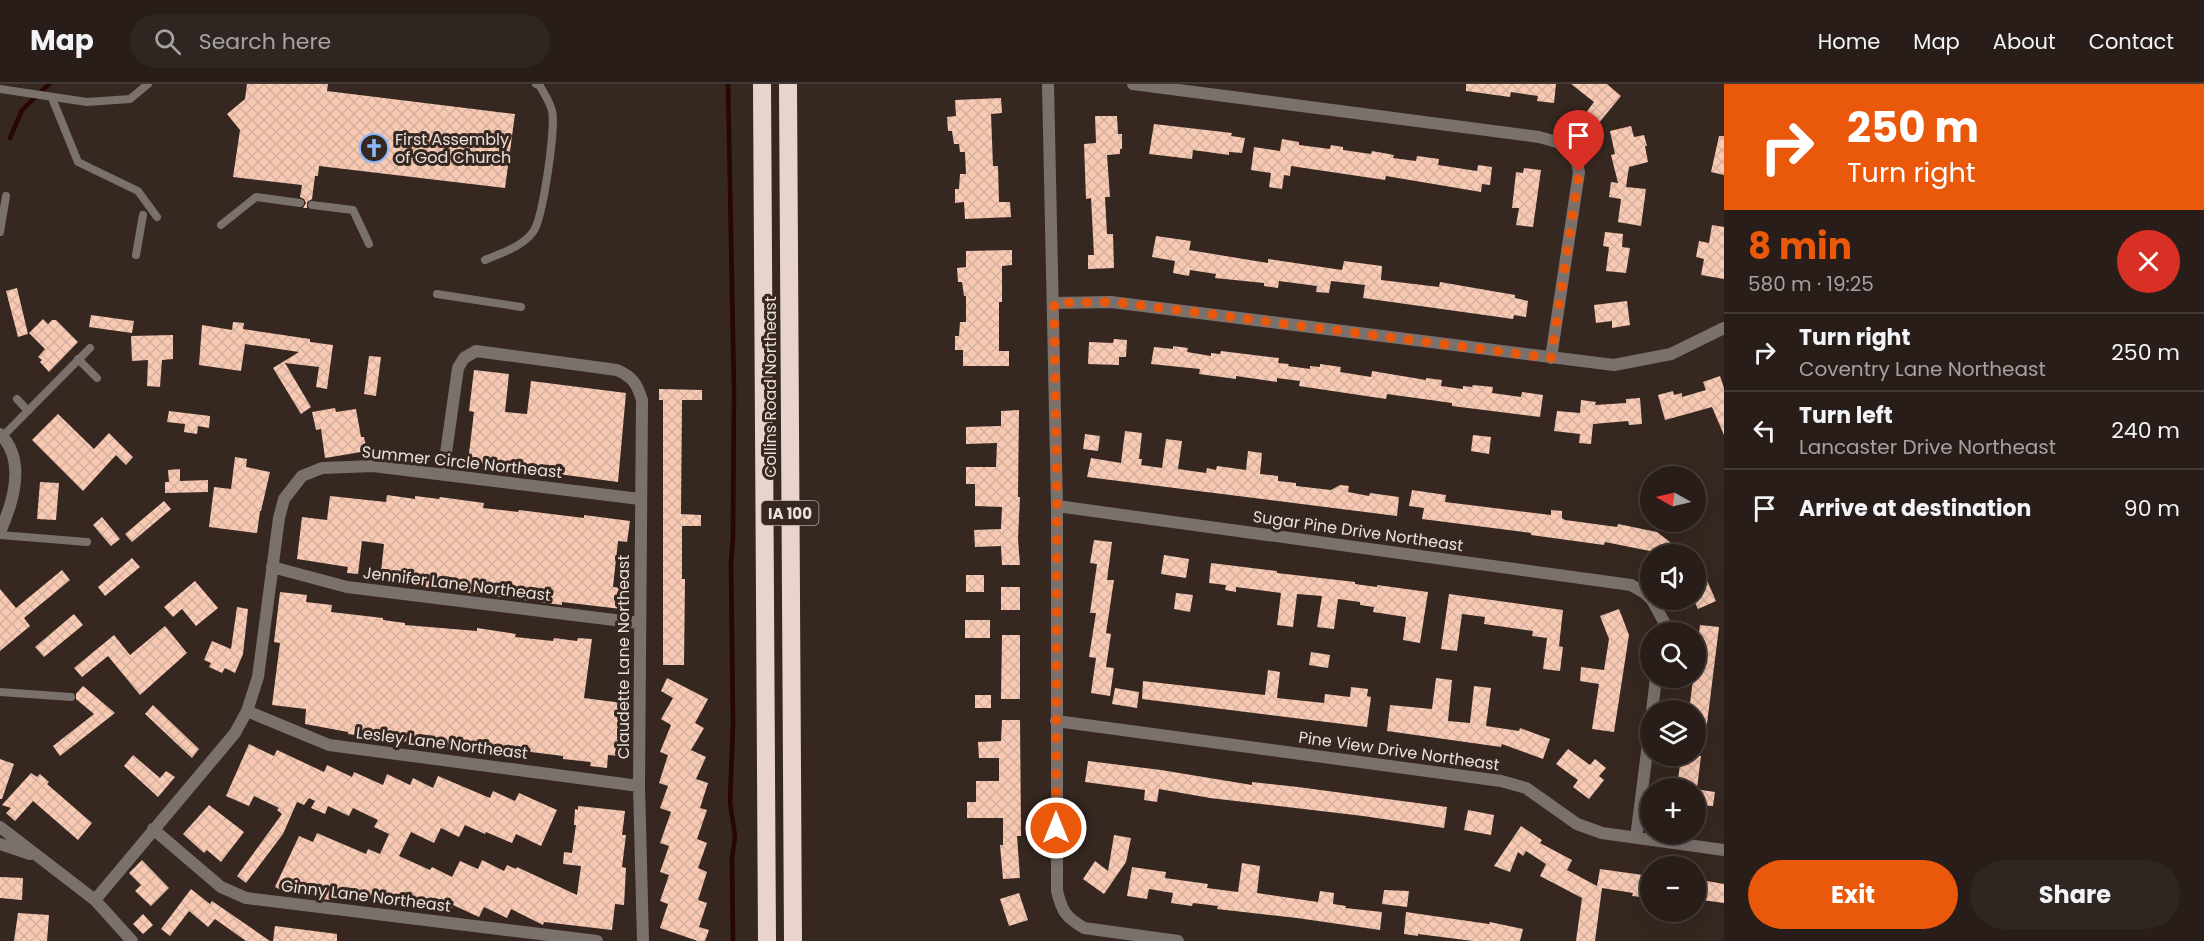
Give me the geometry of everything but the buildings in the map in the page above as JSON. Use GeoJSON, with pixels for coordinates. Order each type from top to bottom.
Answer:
{"type":"FeatureCollection","features":[{"type":"Feature","properties":{"kind":"highway","name":"Collins Road Northeast"},"geometry":{"type":"LineString","coordinates":[[762,84],[767,941]]}},
{"type":"Feature","properties":{"kind":"highway","name":"Collins Road Northeast"},"geometry":{"type":"LineString","coordinates":[[788,84],[793,941]]}},
{"type":"Feature","properties":{"kind":"street"},"geometry":{"type":"LineString","coordinates":[[1048,84],[1057,506],[1057,891],[1061,908],[1071,920],[1084,928],[1178,941]]}},
{"type":"Feature","properties":{"kind":"street"},"geometry":{"type":"LineString","coordinates":[[1133,84],[1539,137],[1562,143],[1576,156],[1579,172],[1551,358]]}},
{"type":"Feature","properties":{"kind":"street"},"geometry":{"type":"LineString","coordinates":[[1054,303],[1132,304],[1614,365],[1671,354],[1724,328]]}},
{"type":"Feature","properties":{"kind":"street","name":"Claudette Lane Northeast"},"geometry":{"type":"LineString","coordinates":[[443,474],[458,368],[464,358],[476,351],[617,370],[630,375],[637,384],[642,400],[639,786],[643,941]]}},
{"type":"Feature","properties":{"kind":"street"},"geometry":{"type":"LineString","coordinates":[[0,533],[9,511],[16,480],[13,456],[1,435]]}},
{"type":"Feature","properties":{"kind":"street","name":"Summer Circle Northeast"},"geometry":{"type":"LineString","coordinates":[[95,900],[235,733],[247,711],[258,677],[279,518],[284,499],[302,476],[322,468],[408,466],[443,474],[640,499]]}},
{"type":"Feature","properties":{"kind":"street","name":"Sugar Pine Drive Northeast"},"geometry":{"type":"LineString","coordinates":[[1057,506],[1631,585],[1640,590]]}},
{"type":"Feature","properties":{"kind":"street","name":"Jennifer Lane Northeast"},"geometry":{"type":"LineString","coordinates":[[273,567],[348,587],[639,623]]}},
{"type":"Feature","properties":{"kind":"street","name":"Lesley Lane Northeast"},"geometry":{"type":"LineString","coordinates":[[247,711],[329,745],[639,786]]}},
{"type":"Feature","properties":{"kind":"street","name":"Pine View Drive Northeast"},"geometry":{"type":"LineString","coordinates":[[1056,721],[1501,781],[1526,789],[1577,824],[1602,833],[1724,850]]}},
{"type":"Feature","properties":{"kind":"street"},"geometry":{"type":"LineString","coordinates":[[1636,838],[1645,766]]}},
{"type":"Feature","properties":{"kind":"street"},"geometry":{"type":"LineString","coordinates":[[0,827],[95,900],[132,941]]}},
{"type":"Feature","properties":{"kind":"street","name":"Ginny Lane Northeast"},"geometry":{"type":"LineString","coordinates":[[153,829],[221,887],[246,898],[597,941]]}},
{"type":"Feature","properties":{"kind":"street"},"geometry":{"type":"LineString","coordinates":[[0,844],[39,857]]}},
{"type":"Feature","properties":{"kind":"lane"},"geometry":{"type":"LineString","coordinates":[[0,89],[87,102],[130,99],[148,84]]}},
{"type":"Feature","properties":{"kind":"lane"},"geometry":{"type":"LineString","coordinates":[[485,260],[511,250],[533,232],[541,211],[550,147],[552,112],[540,86],[536,84]]}},
{"type":"Feature","properties":{"kind":"lane"},"geometry":{"type":"LineString","coordinates":[[52,98],[78,162],[138,191],[157,217]]}},
{"type":"Feature","properties":{"kind":"lane"},"geometry":{"type":"LineString","coordinates":[[0,232],[6,196]]}},
{"type":"Feature","properties":{"kind":"lane"},"geometry":{"type":"LineString","coordinates":[[221,225],[256,197],[300,203]]}},
{"type":"Feature","properties":{"kind":"lane"},"geometry":{"type":"LineString","coordinates":[[312,205],[353,210],[369,244]]}},
{"type":"Feature","properties":{"kind":"lane"},"geometry":{"type":"LineString","coordinates":[[136,255],[142,215]]}},
{"type":"Feature","properties":{"kind":"lane"},"geometry":{"type":"LineString","coordinates":[[437,294],[521,307]]}},
{"type":"Feature","properties":{"kind":"lane"},"geometry":{"type":"LineString","coordinates":[[1,435],[90,348]]}},
{"type":"Feature","properties":{"kind":"lane"},"geometry":{"type":"LineString","coordinates":[[78,359],[97,378]]}},
{"type":"Feature","properties":{"kind":"lane"},"geometry":{"type":"LineString","coordinates":[[17,399],[28,411]]}},
{"type":"Feature","properties":{"kind":"lane"},"geometry":{"type":"LineString","coordinates":[[0,533],[87,542]]}},
{"type":"Feature","properties":{"kind":"lane"},"geometry":{"type":"LineString","coordinates":[[0,692],[71,697]]}},
{"type":"Feature","properties":{"kind":"waterway"},"geometry":{"type":"LineString","coordinates":[[10,138],[22,110],[49,84]]}},
{"type":"Feature","properties":{"kind":"waterway"},"geometry":{"type":"LineString","coordinates":[[728,84],[734,389],[731,562],[733,725],[730,802],[735,836],[732,859],[733,941]]}},
{"type":"Feature","properties":{"kind":"place","name":"First Assembly of God Church"},"geometry":{"type":"Point","coordinates":[374,148]}},
{"type":"Feature","properties":{"kind":"route"},"geometry":{"type":"LineString","coordinates":[[1056,828],[1057,506],[1054,303],[1130,304],[1551,358],[1579,172]]}}]}
